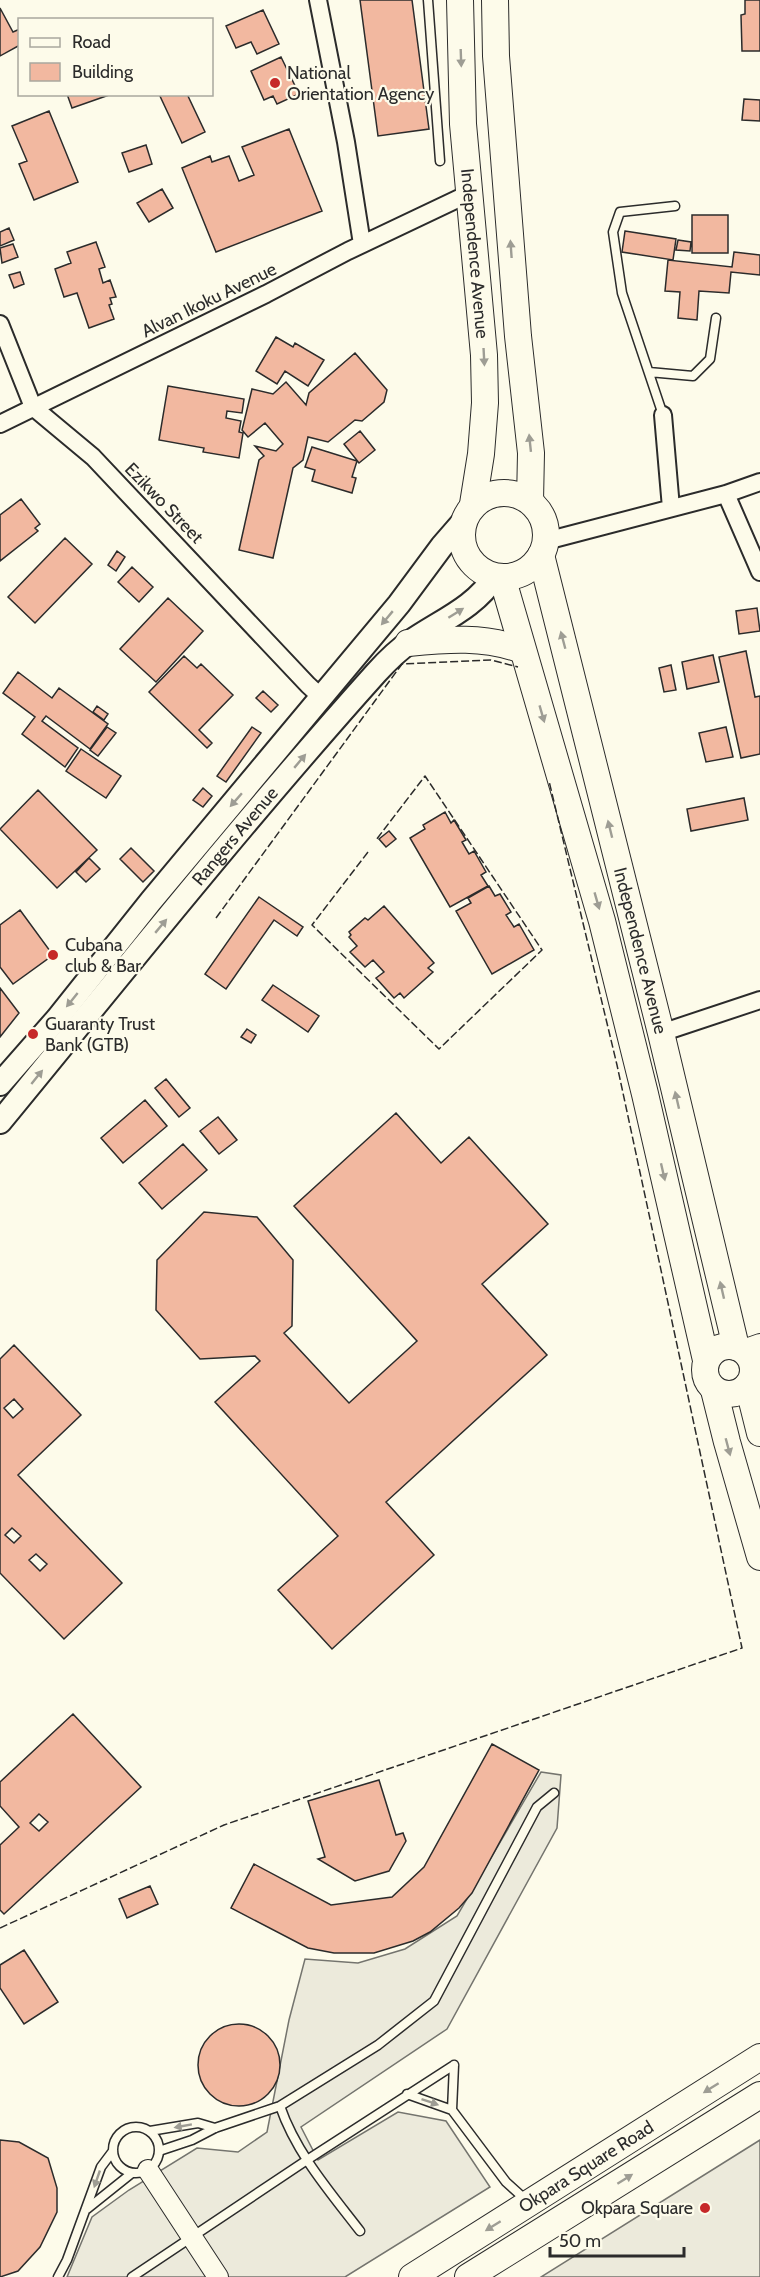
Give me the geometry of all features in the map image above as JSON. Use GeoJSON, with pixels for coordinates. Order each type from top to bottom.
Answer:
{"type":"FeatureCollection","features":[{"type":"Feature","properties":{"kind":"main road","name":"Independence Avenue"},"geometry":{"type":"LineString","coordinates":[[460,0],[463,124],[484,355],[485,391],[481,454],[468,514]]}},
{"type":"Feature","properties":{"kind":"main road","name":"Independence Avenue"},"geometry":{"type":"LineString","coordinates":[[495,0],[496,56],[518,336],[531,453],[530,501]]}},
{"type":"Feature","properties":{"kind":"main road"},"geometry":{"type":"LineString","coordinates":[[501,492],[516,494],[530,501],[543,519],[544,548],[525,572],[514,576],[498,577],[482,571],[471,562],[464,550],[461,537],[468,514],[486,496],[501,492]]}},
{"type":"Feature","properties":{"kind":"main road","name":"Rangers Avenue"},"geometry":{"type":"LineString","coordinates":[[0,1084],[57,1019],[151,900],[399,604],[441,546],[468,514]]}},
{"type":"Feature","properties":{"kind":"main road","name":"Independence Avenue"},"geometry":{"type":"LineString","coordinates":[[544,548],[661,1033],[746,1347]]}},
{"type":"Feature","properties":{"kind":"main road","name":"Independence Avenue"},"geometry":{"type":"LineString","coordinates":[[498,577],[522,650],[602,921],[645,1094],[706,1360]]}},
{"type":"Feature","properties":{"kind":"main road","name":"Rangers Avenue"},"geometry":{"type":"LineString","coordinates":[[0,1122],[150,938],[381,667],[408,643],[473,603],[498,577]]}},
{"type":"Feature","properties":{"kind":"main road"},"geometry":{"type":"LineString","coordinates":[[408,643],[466,638],[503,643],[522,650]]}},
{"type":"Feature","properties":{"kind":"main road"},"geometry":{"type":"LineString","coordinates":[[760,1433],[752,1362],[746,1347],[729,1346],[715,1349],[706,1360],[705,1376],[714,1390],[760,1557]]}},
{"type":"Feature","properties":{"kind":"main road"},"geometry":{"type":"LineString","coordinates":[[714,1390],[732,1395],[741,1391],[754,1379]]}},
{"type":"Feature","properties":{"kind":"main road","name":"Okpara Square Road"},"geometry":{"type":"LineString","coordinates":[[412,2277],[760,2057]]}},
{"type":"Feature","properties":{"kind":"main road","name":"Okpara Square Road"},"geometry":{"type":"LineString","coordinates":[[468,2277],[760,2095]]}},
{"type":"Feature","properties":{"kind":"street"},"geometry":{"type":"LineString","coordinates":[[318,0],[346,142],[362,244]]}},
{"type":"Feature","properties":{"kind":"street","name":"Alvan Ikoku Avenue"},"geometry":{"type":"LineString","coordinates":[[0,424],[255,300],[362,244],[468,194]]}},
{"type":"Feature","properties":{"kind":"street","name":"Ezikwo Street"},"geometry":{"type":"LineString","coordinates":[[0,324],[33,407],[93,457],[308,686],[321,697]]}},
{"type":"Feature","properties":{"kind":"street"},"geometry":{"type":"LineString","coordinates":[[663,415],[671,508]]}},
{"type":"Feature","properties":{"kind":"street"},"geometry":{"type":"LineString","coordinates":[[544,548],[760,482]]}},
{"type":"Feature","properties":{"kind":"street"},"geometry":{"type":"LineString","coordinates":[[726,494],[760,572]]}},
{"type":"Feature","properties":{"kind":"street"},"geometry":{"type":"LineString","coordinates":[[661,1033],[760,1000]]}},
{"type":"Feature","properties":{"kind":"street"},"geometry":{"type":"LineString","coordinates":[[140,2171],[193,2238],[218,2277]]}},
{"type":"Feature","properties":{"kind":"lane"},"geometry":{"type":"LineString","coordinates":[[428,0],[440,161]]}},
{"type":"Feature","properties":{"kind":"lane"},"geometry":{"type":"LineString","coordinates":[[663,415],[622,293],[613,232],[620,212],[675,206]]}},
{"type":"Feature","properties":{"kind":"lane"},"geometry":{"type":"LineString","coordinates":[[649,372],[693,376],[710,359],[716,318]]}},
{"type":"Feature","properties":{"kind":"lane"},"geometry":{"type":"LineString","coordinates":[[159,2151],[215,2128],[280,2106],[378,2045],[434,2001],[537,1807],[555,1793]]}},
{"type":"Feature","properties":{"kind":"lane"},"geometry":{"type":"LineString","coordinates":[[132,2277],[306,2160],[454,2066],[452,2110]]}},
{"type":"Feature","properties":{"kind":"lane"},"geometry":{"type":"LineString","coordinates":[[407,2094],[452,2110],[506,2182],[529,2203]]}},
{"type":"Feature","properties":{"kind":"lane"},"geometry":{"type":"LineString","coordinates":[[280,2106],[288,2130],[306,2160],[360,2231]]}},
{"type":"Feature","properties":{"kind":"lane"},"geometry":{"type":"LineString","coordinates":[[150,2132],[198,2123],[215,2128]]}},
{"type":"Feature","properties":{"kind":"lane"},"geometry":{"type":"LineString","coordinates":[[58,2277],[87,2210],[102,2167],[113,2151],[117,2136],[122,2131],[136,2126],[150,2132],[155,2137],[159,2151],[157,2159],[87,2210]]}},
{"type":"Feature","properties":{"kind":"lane"},"geometry":{"type":"LineString","coordinates":[[113,2151],[119,2165],[140,2171]]}},
{"type":"Feature","properties":{"kind":"shaded area"},"geometry":{"type":"Polygon","coordinates":[[[541,1772],[561,1775],[557,1828],[447,2029],[301,2127],[318,2160],[398,2112],[446,2121],[490,2187],[345,2277],[67,2277],[92,2217],[129,2190],[197,2148],[238,2152],[267,2132],[289,2020],[305,1959],[358,1963],[405,1949],[457,1916],[541,1772]]]}},
{"type":"Feature","properties":{"kind":"shaded area","name":"Okpara Square"},"geometry":{"type":"Polygon","coordinates":[[[760,2140],[760,2277],[541,2277],[760,2140]]]}},
{"type":"Feature","properties":{"kind":"building"},"geometry":{"type":"Polygon","coordinates":[[[360,0],[412,0],[429,129],[378,136],[360,0]]]}},
{"type":"Feature","properties":{"kind":"building"},"geometry":{"type":"Polygon","coordinates":[[[745,0],[760,0],[760,51],[742,51],[741,15],[745,14],[745,0]]]}},
{"type":"Feature","properties":{"kind":"building"},"geometry":{"type":"Polygon","coordinates":[[[0,8],[13,32],[18,30],[18,46],[0,56],[0,8]]]}},
{"type":"Feature","properties":{"kind":"building"},"geometry":{"type":"Polygon","coordinates":[[[263,10],[279,44],[257,54],[251,42],[236,48],[226,26],[263,10]]]}},
{"type":"Feature","properties":{"kind":"building","name":"National Orientation Agency"},"geometry":{"type":"Polygon","coordinates":[[[281,57],[299,94],[277,104],[273,96],[264,100],[251,71],[281,57]]]}},
{"type":"Feature","properties":{"kind":"building"},"geometry":{"type":"Polygon","coordinates":[[[68,96],[106,96],[72,108],[68,96]]]}},
{"type":"Feature","properties":{"kind":"building"},"geometry":{"type":"Polygon","coordinates":[[[160,96],[188,96],[205,132],[182,143],[160,96]]]}},
{"type":"Feature","properties":{"kind":"building"},"geometry":{"type":"Polygon","coordinates":[[[744,99],[760,100],[760,121],[742,120],[744,99]]]}},
{"type":"Feature","properties":{"kind":"building"},"geometry":{"type":"Polygon","coordinates":[[[49,111],[78,182],[34,200],[19,164],[27,161],[12,126],[49,111]]]}},
{"type":"Feature","properties":{"kind":"building"},"geometry":{"type":"Polygon","coordinates":[[[289,129],[322,211],[216,252],[182,168],[210,156],[212,162],[229,156],[239,181],[254,175],[242,147],[289,129]]]}},
{"type":"Feature","properties":{"kind":"building"},"geometry":{"type":"Polygon","coordinates":[[[146,145],[152,164],[129,172],[122,153],[146,145]]]}},
{"type":"Feature","properties":{"kind":"building"},"geometry":{"type":"Polygon","coordinates":[[[162,189],[173,208],[149,222],[137,203],[162,189]]]}},
{"type":"Feature","properties":{"kind":"building"},"geometry":{"type":"Polygon","coordinates":[[[692,215],[728,215],[728,253],[692,253],[692,215]]]}},
{"type":"Feature","properties":{"kind":"building"},"geometry":{"type":"Polygon","coordinates":[[[9,228],[14,240],[0,246],[0,232],[9,228]]]}},
{"type":"Feature","properties":{"kind":"building"},"geometry":{"type":"Polygon","coordinates":[[[625,231],[676,239],[673,260],[622,252],[625,231]]]}},
{"type":"Feature","properties":{"kind":"building"},"geometry":{"type":"Polygon","coordinates":[[[678,240],[691,242],[690,251],[676,250],[678,240]]]}},
{"type":"Feature","properties":{"kind":"building"},"geometry":{"type":"Polygon","coordinates":[[[96,242],[105,267],[99,269],[103,283],[110,280],[116,297],[110,298],[112,304],[109,305],[114,319],[89,328],[77,293],[64,297],[55,269],[71,263],[67,252],[96,242]]]}},
{"type":"Feature","properties":{"kind":"building"},"geometry":{"type":"Polygon","coordinates":[[[13,244],[18,257],[2,263],[0,248],[13,244]]]}},
{"type":"Feature","properties":{"kind":"building"},"geometry":{"type":"Polygon","coordinates":[[[734,252],[760,255],[760,275],[731,272],[729,293],[699,291],[697,320],[678,318],[680,292],[665,291],[668,260],[732,267],[734,252]]]}},
{"type":"Feature","properties":{"kind":"building"},"geometry":{"type":"Polygon","coordinates":[[[20,272],[24,284],[14,288],[9,275],[20,272]]]}},
{"type":"Feature","properties":{"kind":"building"},"geometry":{"type":"Polygon","coordinates":[[[276,337],[293,347],[295,343],[324,360],[308,386],[285,371],[277,384],[256,371],[276,337]]]}},
{"type":"Feature","properties":{"kind":"building"},"geometry":{"type":"Polygon","coordinates":[[[355,353],[387,390],[384,402],[362,421],[355,420],[328,442],[308,437],[303,460],[293,468],[273,558],[239,550],[259,460],[264,456],[255,446],[276,451],[283,444],[265,423],[248,437],[242,430],[252,389],[273,394],[286,382],[306,405],[309,393],[355,353]]]}},
{"type":"Feature","properties":{"kind":"building"},"geometry":{"type":"Polygon","coordinates":[[[168,386],[244,399],[242,413],[227,411],[226,418],[241,421],[239,432],[243,433],[239,458],[203,452],[204,448],[159,440],[168,386]]]}},
{"type":"Feature","properties":{"kind":"building"},"geometry":{"type":"Polygon","coordinates":[[[360,431],[375,450],[359,463],[344,444],[360,431]]]}},
{"type":"Feature","properties":{"kind":"building"},"geometry":{"type":"Polygon","coordinates":[[[312,447],[357,461],[352,477],[356,478],[352,493],[312,481],[315,470],[305,467],[312,447]]]}},
{"type":"Feature","properties":{"kind":"building"},"geometry":{"type":"Polygon","coordinates":[[[21,499],[40,524],[35,528],[38,531],[0,561],[0,515],[21,499]]]}},
{"type":"Feature","properties":{"kind":"building"},"geometry":{"type":"Polygon","coordinates":[[[65,538],[92,564],[35,623],[8,597],[65,538]]]}},
{"type":"Feature","properties":{"kind":"building"},"geometry":{"type":"Polygon","coordinates":[[[117,551],[125,557],[116,571],[108,565],[117,551]]]}},
{"type":"Feature","properties":{"kind":"building"},"geometry":{"type":"Polygon","coordinates":[[[132,567],[153,587],[139,602],[118,582],[132,567]]]}},
{"type":"Feature","properties":{"kind":"building"},"geometry":{"type":"Polygon","coordinates":[[[168,598],[203,631],[156,682],[120,649],[168,598]]]}},
{"type":"Feature","properties":{"kind":"building"},"geometry":{"type":"Polygon","coordinates":[[[757,608],[760,631],[739,634],[736,611],[757,608]]]}},
{"type":"Feature","properties":{"kind":"building"},"geometry":{"type":"Polygon","coordinates":[[[746,651],[755,697],[760,696],[760,754],[741,758],[719,657],[746,651]]]}},
{"type":"Feature","properties":{"kind":"building"},"geometry":{"type":"Polygon","coordinates":[[[713,655],[719,682],[687,689],[682,662],[713,655]]]}},
{"type":"Feature","properties":{"kind":"building"},"geometry":{"type":"Polygon","coordinates":[[[184,656],[197,668],[201,664],[233,695],[199,730],[212,743],[207,748],[149,692],[184,656]]]}},
{"type":"Feature","properties":{"kind":"building"},"geometry":{"type":"Polygon","coordinates":[[[671,665],[676,690],[664,692],[659,668],[671,665]]]}},
{"type":"Feature","properties":{"kind":"building"},"geometry":{"type":"Polygon","coordinates":[[[18,672],[52,698],[59,688],[108,724],[90,749],[46,716],[42,721],[78,748],[65,767],[22,734],[35,717],[3,693],[18,672]]]}},
{"type":"Feature","properties":{"kind":"building"},"geometry":{"type":"Polygon","coordinates":[[[263,691],[278,705],[271,712],[256,698],[263,691]]]}},
{"type":"Feature","properties":{"kind":"building"},"geometry":{"type":"Polygon","coordinates":[[[97,706],[108,714],[104,720],[93,712],[97,706]]]}},
{"type":"Feature","properties":{"kind":"building"},"geometry":{"type":"Polygon","coordinates":[[[107,727],[116,733],[98,756],[90,750],[107,727]]]}},
{"type":"Feature","properties":{"kind":"building"},"geometry":{"type":"Polygon","coordinates":[[[252,727],[261,733],[226,782],[217,776],[252,727]]]}},
{"type":"Feature","properties":{"kind":"building"},"geometry":{"type":"Polygon","coordinates":[[[726,727],[733,757],[706,762],[699,733],[726,727]]]}},
{"type":"Feature","properties":{"kind":"building"},"geometry":{"type":"Polygon","coordinates":[[[81,749],[121,776],[106,798],[66,771],[81,749]]]}},
{"type":"Feature","properties":{"kind":"building"},"geometry":{"type":"Polygon","coordinates":[[[203,788],[212,796],[203,807],[193,800],[203,788]]]}},
{"type":"Feature","properties":{"kind":"building"},"geometry":{"type":"Polygon","coordinates":[[[38,790],[97,850],[57,888],[0,829],[38,790]]]}},
{"type":"Feature","properties":{"kind":"building"},"geometry":{"type":"Polygon","coordinates":[[[744,798],[748,820],[691,831],[687,809],[744,798]]]}},
{"type":"Feature","properties":{"kind":"building"},"geometry":{"type":"Polygon","coordinates":[[[445,812],[451,823],[454,820],[466,840],[462,842],[469,854],[474,851],[486,872],[481,875],[488,886],[450,907],[410,838],[425,829],[423,825],[445,812]]]}},
{"type":"Feature","properties":{"kind":"building"},"geometry":{"type":"Polygon","coordinates":[[[389,831],[396,839],[386,847],[379,839],[389,831]]]}},
{"type":"Feature","properties":{"kind":"building"},"geometry":{"type":"Polygon","coordinates":[[[131,848],[154,871],[143,882],[120,859],[131,848]]]}},
{"type":"Feature","properties":{"kind":"building"},"geometry":{"type":"Polygon","coordinates":[[[89,858],[100,869],[86,882],[76,872],[89,858]]]}},
{"type":"Feature","properties":{"kind":"building"},"geometry":{"type":"Polygon","coordinates":[[[489,886],[495,896],[500,894],[511,912],[506,915],[514,927],[519,924],[534,950],[492,974],[456,911],[471,903],[468,898],[489,886]]]}},
{"type":"Feature","properties":{"kind":"building"},"geometry":{"type":"Polygon","coordinates":[[[259,897],[303,927],[297,936],[274,920],[226,989],[205,974],[259,897]]]}},
{"type":"Feature","properties":{"kind":"building"},"geometry":{"type":"Polygon","coordinates":[[[384,906],[434,963],[428,968],[433,972],[404,998],[400,993],[394,998],[376,978],[384,972],[373,960],[365,967],[350,952],[357,946],[349,937],[351,935],[349,932],[384,906]]]}},
{"type":"Feature","properties":{"kind":"building"},"geometry":{"type":"Polygon","coordinates":[[[20,910],[53,955],[13,984],[0,967],[0,925],[20,910]]]}},
{"type":"Feature","properties":{"kind":"building"},"geometry":{"type":"Polygon","coordinates":[[[273,985],[319,1016],[308,1032],[262,1000],[273,985]]]}},
{"type":"Feature","properties":{"kind":"building"},"geometry":{"type":"Polygon","coordinates":[[[0,988],[19,1013],[0,1037],[0,988]]]}},
{"type":"Feature","properties":{"kind":"building"},"geometry":{"type":"Polygon","coordinates":[[[247,1029],[256,1035],[251,1043],[241,1037],[247,1029]]]}},
{"type":"Feature","properties":{"kind":"building"},"geometry":{"type":"Polygon","coordinates":[[[166,1079],[190,1108],[179,1117],[155,1088],[166,1079]]]}},
{"type":"Feature","properties":{"kind":"building"},"geometry":{"type":"Polygon","coordinates":[[[145,1100],[167,1126],[123,1163],[101,1138],[145,1100]]]}},
{"type":"Feature","properties":{"kind":"building"},"geometry":{"type":"Polygon","coordinates":[[[396,1113],[441,1163],[469,1137],[548,1224],[482,1284],[547,1355],[386,1502],[434,1555],[332,1649],[278,1590],[338,1536],[215,1402],[260,1361],[255,1356],[200,1359],[156,1310],[157,1260],[204,1212],[257,1217],[293,1260],[292,1326],[284,1333],[349,1403],[417,1341],[294,1206],[396,1113]]]}},
{"type":"Feature","properties":{"kind":"building"},"geometry":{"type":"Polygon","coordinates":[[[218,1117],[237,1140],[219,1154],[200,1131],[218,1117]]]}},
{"type":"Feature","properties":{"kind":"building"},"geometry":{"type":"Polygon","coordinates":[[[183,1144],[207,1170],[162,1209],[139,1183],[183,1144]]]}},
{"type":"Feature","properties":{"kind":"building"},"geometry":{"type":"Polygon","coordinates":[[[14,1345],[81,1415],[18,1475],[122,1583],[64,1639],[0,1573],[0,1359],[14,1345]],[[14,1399],[4,1408],[13,1418],[23,1409],[14,1399]],[[12,1528],[5,1535],[14,1543],[21,1536],[12,1528]],[[36,1554],[29,1560],[40,1571],[47,1564],[36,1554]]]}},
{"type":"Feature","properties":{"kind":"building"},"geometry":{"type":"Polygon","coordinates":[[[73,1714],[141,1787],[4,1914],[0,1910],[0,1845],[19,1827],[0,1806],[0,1782],[73,1714]],[[39,1814],[30,1823],[39,1831],[48,1822],[39,1814]]]}},
{"type":"Feature","properties":{"kind":"building"},"geometry":{"type":"Polygon","coordinates":[[[492,1744],[539,1770],[472,1893],[459,1908],[430,1932],[413,1941],[374,1953],[334,1953],[308,1948],[231,1908],[254,1864],[331,1905],[392,1897],[424,1867],[492,1744]]]}},
{"type":"Feature","properties":{"kind":"building"},"geometry":{"type":"Polygon","coordinates":[[[379,1780],[396,1835],[403,1833],[406,1841],[389,1871],[355,1881],[318,1859],[325,1857],[308,1801],[379,1780]]]}},
{"type":"Feature","properties":{"kind":"building"},"geometry":{"type":"Polygon","coordinates":[[[150,1886],[158,1904],[127,1918],[119,1899],[150,1886]]]}},
{"type":"Feature","properties":{"kind":"building"},"geometry":{"type":"Polygon","coordinates":[[[24,1950],[58,2002],[24,2024],[0,1988],[0,1965],[24,1950]]]}},
{"type":"Feature","properties":{"kind":"building"},"geometry":{"type":"Polygon","coordinates":[[[239,2024],[255,2027],[268,2036],[277,2049],[280,2065],[277,2081],[268,2094],[255,2103],[239,2106],[223,2103],[210,2094],[201,2081],[198,2065],[201,2049],[210,2036],[223,2027],[239,2024]]]}},
{"type":"Feature","properties":{"kind":"building"},"geometry":{"type":"Polygon","coordinates":[[[0,2140],[19,2142],[48,2158],[57,2188],[57,2212],[40,2247],[18,2271],[0,2277],[0,2140]]]}},
{"type":"Feature","properties":{"kind":"fence"},"geometry":{"type":"LineString","coordinates":[[216,918],[402,664],[491,660],[518,667]]}},
{"type":"Feature","properties":{"kind":"fence"},"geometry":{"type":"LineString","coordinates":[[368,852],[312,925],[439,1049],[542,950],[425,776],[376,840]]}},
{"type":"Feature","properties":{"kind":"fence"},"geometry":{"type":"LineString","coordinates":[[0,1928],[224,1825],[742,1648],[617,1065],[549,781]]}},
{"type":"Feature","properties":{"kind":"place","name":"National Orientation Agency"},"geometry":{"type":"Point","coordinates":[275,83]}},
{"type":"Feature","properties":{"kind":"place","name":"Cubana club & Bar"},"geometry":{"type":"Point","coordinates":[53,955]}},
{"type":"Feature","properties":{"kind":"place","name":"Guaranty Trust Bank (GTB)"},"geometry":{"type":"Point","coordinates":[33,1034]}},
{"type":"Feature","properties":{"kind":"place","name":"Okpara Square"},"geometry":{"type":"Point","coordinates":[705,2208]}}]}
